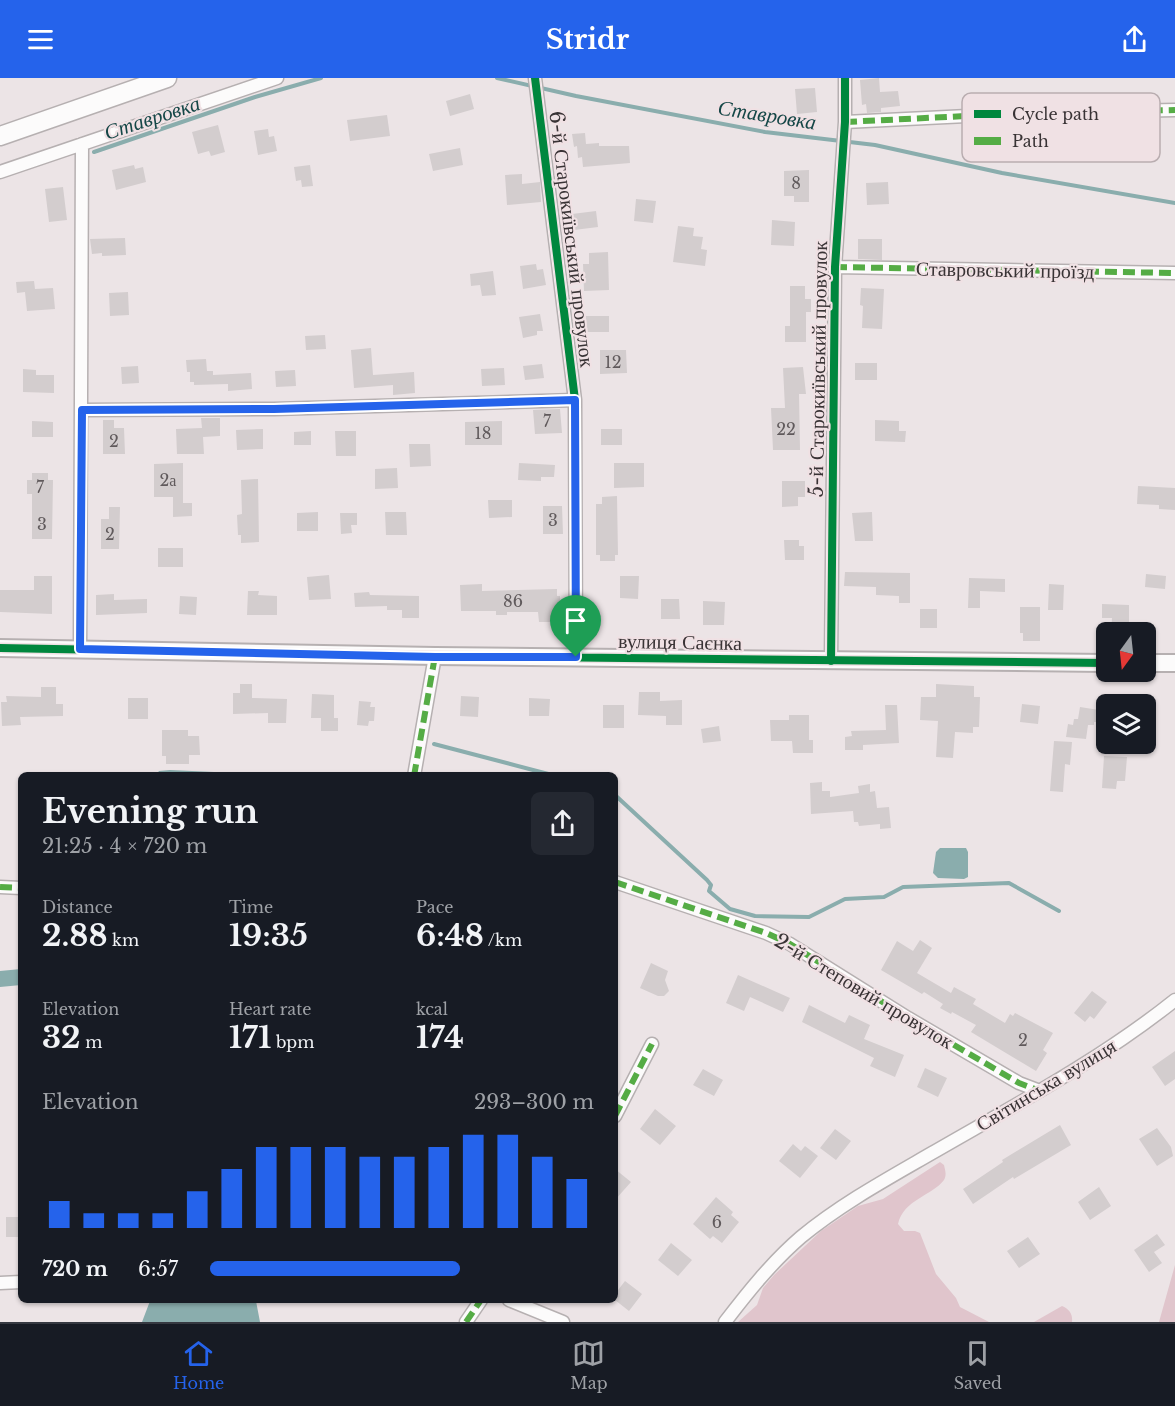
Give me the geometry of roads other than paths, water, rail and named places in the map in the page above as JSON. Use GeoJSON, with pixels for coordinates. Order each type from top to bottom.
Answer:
{"type":"FeatureCollection","features":[{"type":"Feature","properties":{"kind":"main road"},"geometry":{"type":"LineString","coordinates":[[0,136],[167,78]]}},
{"type":"Feature","properties":{"kind":"street"},"geometry":{"type":"LineString","coordinates":[[0,172],[277,78]]}},
{"type":"Feature","properties":{"kind":"street","name":"6-й Старокиївський провулок"},"geometry":{"type":"LineString","coordinates":[[535,78],[575,400],[576,657]]}},
{"type":"Feature","properties":{"kind":"street","name":"5-й Старокиївський провулок"},"geometry":{"type":"LineString","coordinates":[[831,661],[835,267],[845,122],[845,78]]}},
{"type":"Feature","properties":{"kind":"street"},"geometry":{"type":"LineString","coordinates":[[1160,110],[1175,110]]}},
{"type":"Feature","properties":{"kind":"street"},"geometry":{"type":"LineString","coordinates":[[845,122],[962,116]]}},
{"type":"Feature","properties":{"kind":"street"},"geometry":{"type":"LineString","coordinates":[[80,649],[82,144]]}},
{"type":"Feature","properties":{"kind":"street","name":"Ставровський проїзд"},"geometry":{"type":"LineString","coordinates":[[835,267],[1175,273]]}},
{"type":"Feature","properties":{"kind":"street"},"geometry":{"type":"LineString","coordinates":[[82,410],[274,409],[575,400]]}},
{"type":"Feature","properties":{"kind":"street","name":"вулиця Саєнка"},"geometry":{"type":"LineString","coordinates":[[0,648],[435,657],[1096,663]]}},
{"type":"Feature","properties":{"kind":"street"},"geometry":{"type":"LineString","coordinates":[[415,772],[435,657]]}},
{"type":"Feature","properties":{"kind":"street"},"geometry":{"type":"LineString","coordinates":[[1156,663],[1175,663]]}},
{"type":"Feature","properties":{"kind":"street","name":"2-й Степовий провулок"},"geometry":{"type":"LineString","coordinates":[[618,883],[766,933],[790,944],[928,1030],[1019,1083],[1040,1091]]}},
{"type":"Feature","properties":{"kind":"street"},"geometry":{"type":"LineString","coordinates":[[0,887],[18,888]]}},
{"type":"Feature","properties":{"kind":"street","name":"Світинська вулиця"},"geometry":{"type":"LineString","coordinates":[[725,1322],[776,1261],[801,1237],[833,1213],[912,1164],[1077,1070],[1175,1000]]}},
{"type":"Feature","properties":{"kind":"street"},"geometry":{"type":"LineString","coordinates":[[618,1110],[652,1044]]}},
{"type":"Feature","properties":{"kind":"street"},"geometry":{"type":"LineString","coordinates":[[0,1283],[18,1282]]}},
{"type":"Feature","properties":{"kind":"street"},"geometry":{"type":"LineString","coordinates":[[466,1322],[479,1303]]}},
{"type":"Feature","properties":{"kind":"street"},"geometry":{"type":"LineString","coordinates":[[516,1303],[563,1322]]}},
{"type":"Feature","properties":{"kind":"water"},"geometry":{"type":"Polygon","coordinates":[[[170,770],[214,772],[158,772],[170,770]]]}},
{"type":"Feature","properties":{"kind":"water"},"geometry":{"type":"Polygon","coordinates":[[[940,848],[966,848],[968,877],[964,879],[938,878],[933,873],[936,852],[940,848]]]}},
{"type":"Feature","properties":{"kind":"water"},"geometry":{"type":"Polygon","coordinates":[[[18,969],[18,985],[0,987],[0,971],[18,969]]]}},
{"type":"Feature","properties":{"kind":"water"},"geometry":{"type":"Polygon","coordinates":[[[149,1303],[256,1303],[260,1322],[142,1322],[149,1303]]]}},
{"type":"Feature","properties":{"kind":"waterway","name":"Ставровка"},"geometry":{"type":"LineString","coordinates":[[94,152],[255,97],[321,78]]}},
{"type":"Feature","properties":{"kind":"waterway","name":"Ставровка"},"geometry":{"type":"LineString","coordinates":[[497,78],[576,96],[765,132],[875,145],[1002,173],[1175,203]]}},
{"type":"Feature","properties":{"kind":"waterway"},"geometry":{"type":"LineString","coordinates":[[434,744],[541,772]]}},
{"type":"Feature","properties":{"kind":"waterway"},"geometry":{"type":"LineString","coordinates":[[618,798],[707,880],[711,885],[709,891],[730,909],[755,916],[809,917],[845,899],[884,897],[903,887],[1009,883],[1059,911]]}}]}
